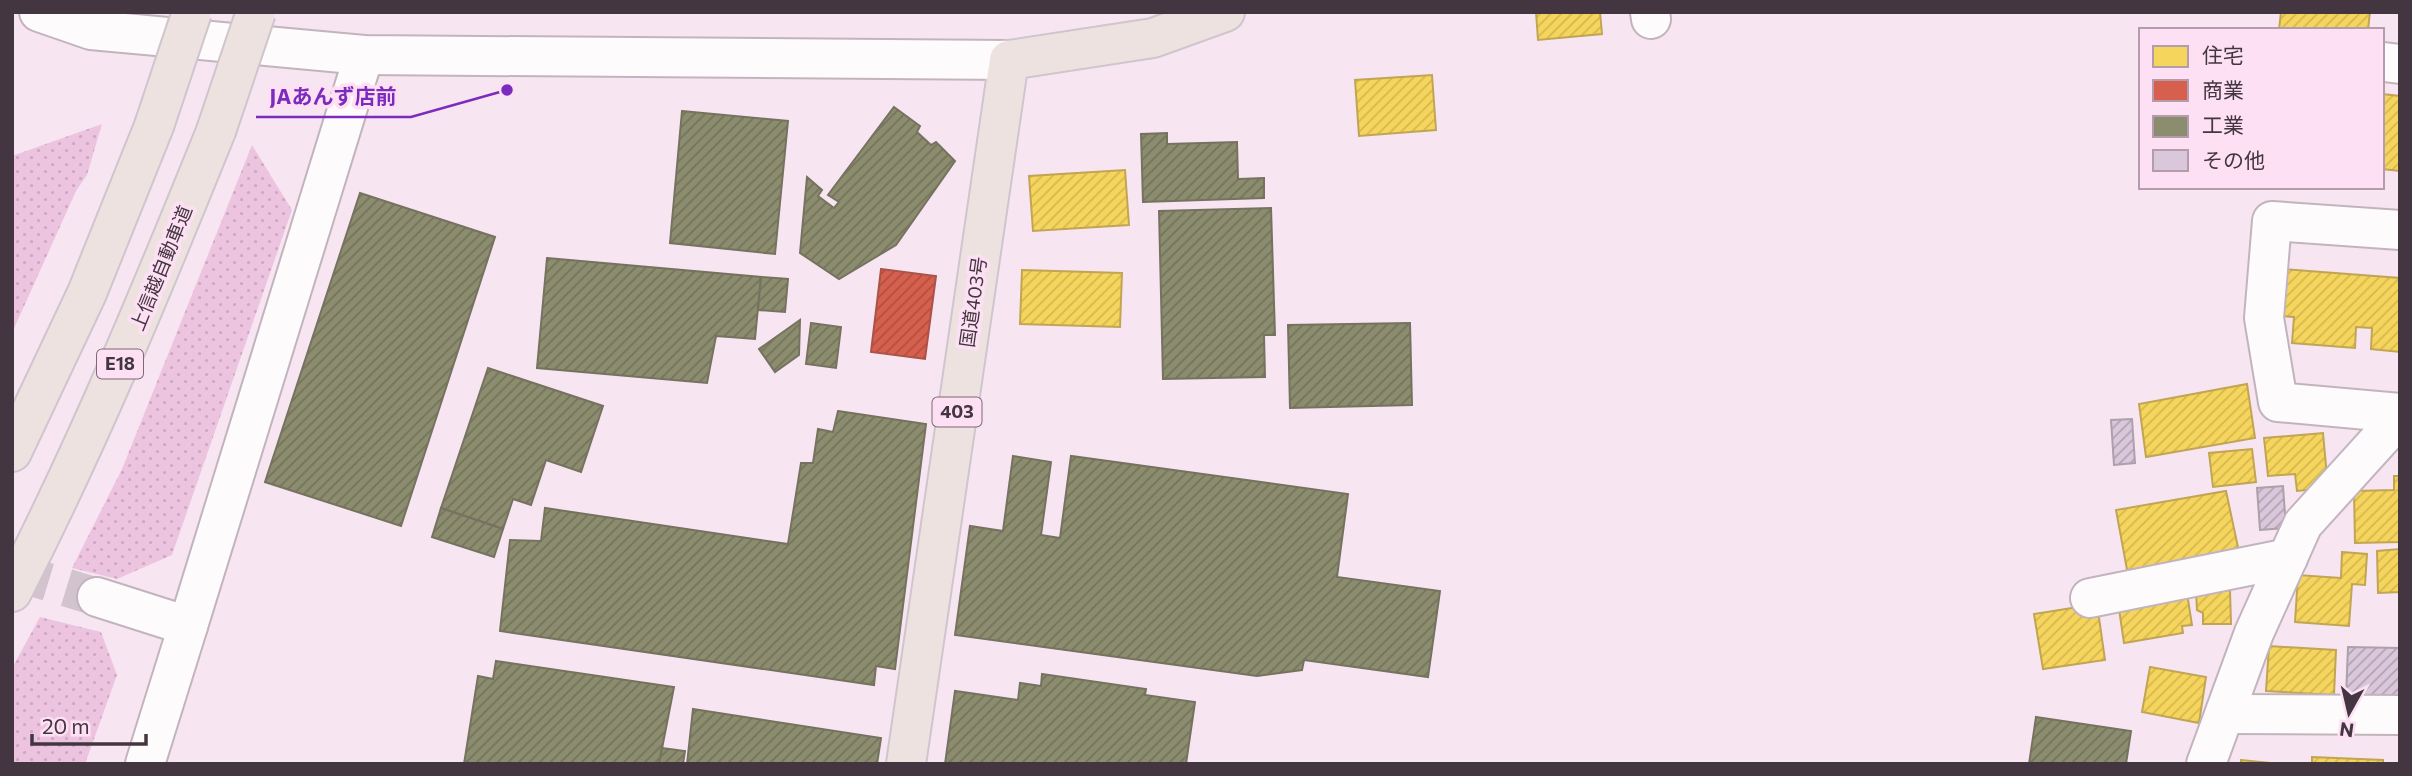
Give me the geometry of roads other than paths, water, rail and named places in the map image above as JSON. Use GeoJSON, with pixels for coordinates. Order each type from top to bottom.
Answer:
{"type":"FeatureCollection","features":[{"type":"Feature","properties":{"kind":"highway"},"geometry":{"type":"LineString","coordinates":[[12,453],[87,293],[154,126],[192,12]]}},
{"type":"Feature","properties":{"kind":"highway","name":"上信越自動車道"},"geometry":{"type":"LineString","coordinates":[[12,592],[57,506],[139,324],[216,131],[256,12]]}},
{"type":"Feature","properties":{"kind":"highway"},"geometry":{"type":"LineString","coordinates":[[1009,60],[1153,38],[1225,12]]}},
{"type":"Feature","properties":{"kind":"highway","name":"国道403号"},"geometry":{"type":"LineString","coordinates":[[906,764],[1009,60]]}},
{"type":"Feature","properties":{"kind":"street"},"geometry":{"type":"LineString","coordinates":[[46,13],[91,30],[364,55],[1009,60]]}},
{"type":"Feature","properties":{"kind":"street"},"geometry":{"type":"LineString","coordinates":[[145,764],[364,55]]}},
{"type":"Feature","properties":{"kind":"street"},"geometry":{"type":"LineString","coordinates":[[2400,230],[2272,221],[2264,318],[2278,402],[2400,415]]}},
{"type":"Feature","properties":{"kind":"street"},"geometry":{"type":"LineString","coordinates":[[2206,764],[2254,633],[2303,524],[2400,415]]}},
{"type":"Feature","properties":{"kind":"street"},"geometry":{"type":"LineString","coordinates":[[2091,598],[2288,558]]}},
{"type":"Feature","properties":{"kind":"street"},"geometry":{"type":"LineString","coordinates":[[97,597],[188,626]]}},
{"type":"Feature","properties":{"kind":"street"},"geometry":{"type":"LineString","coordinates":[[2224,714],[2400,715]]}},
{"type":"Feature","properties":{"kind":"tunnel"},"geometry":{"type":"LineString","coordinates":[[12,571],[97,597]]}},
{"type":"Feature","properties":{"kind":"place","name":"JAあんず店前"},"geometry":{"type":"Point","coordinates":[507,90]}}]}
